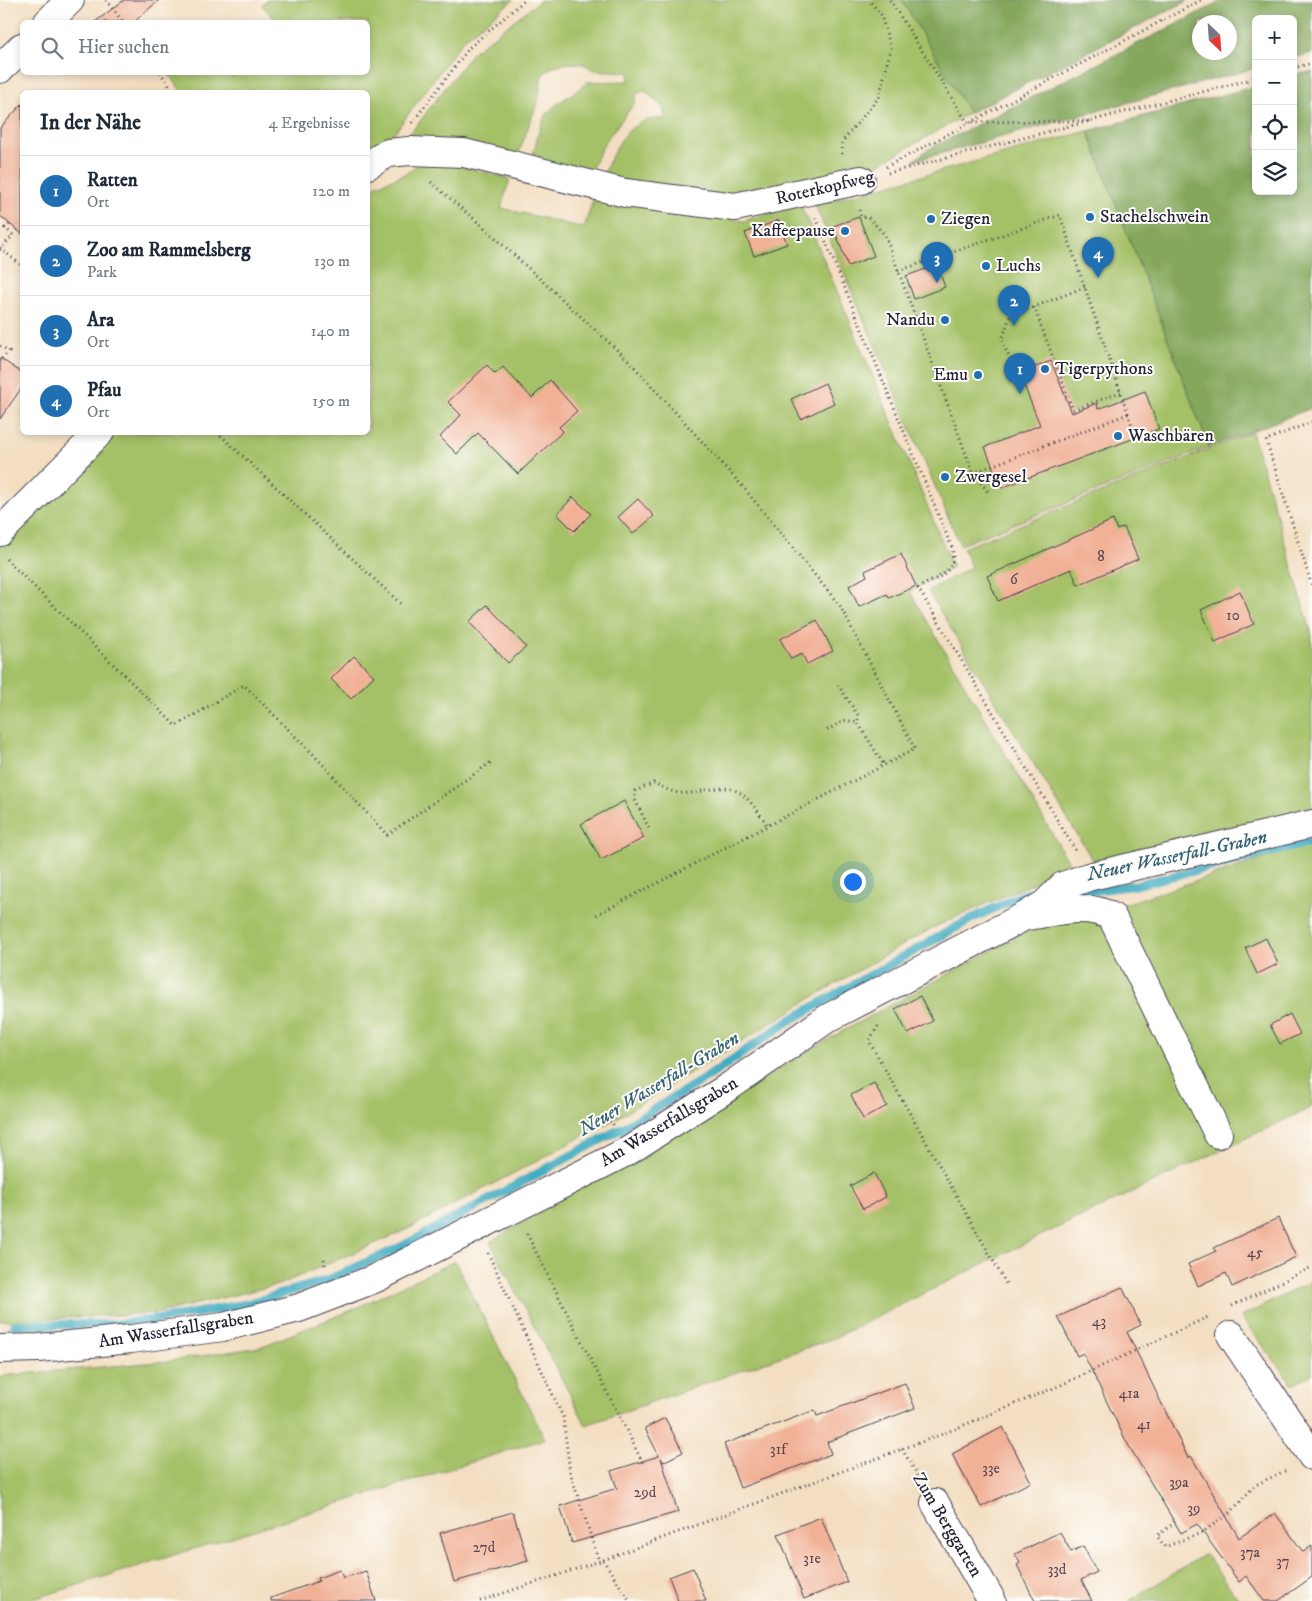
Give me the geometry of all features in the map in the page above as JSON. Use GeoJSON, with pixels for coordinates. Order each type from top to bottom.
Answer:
{"type":"FeatureCollection","features":[{"type":"Feature","properties":{"kind":"street"},"geometry":{"type":"LineString","coordinates":[[50,20],[70,0]]}},
{"type":"Feature","properties":{"kind":"street"},"geometry":{"type":"LineString","coordinates":[[0,69],[20,49]]}},
{"type":"Feature","properties":{"kind":"street","name":"Roterkopfweg"},"geometry":{"type":"LineString","coordinates":[[388,156],[464,153],[625,193],[735,207],[806,194],[856,182]]}},
{"type":"Feature","properties":{"kind":"street"},"geometry":{"type":"LineString","coordinates":[[0,532],[97,435]]}},
{"type":"Feature","properties":{"kind":"street","name":"Am Wasserfallsgraben"},"geometry":{"type":"LineString","coordinates":[[0,1349],[39,1348],[223,1327],[290,1310],[374,1279],[628,1151],[730,1086],[828,1018],[869,998],[1088,877],[1312,824]]}},
{"type":"Feature","properties":{"kind":"street"},"geometry":{"type":"LineString","coordinates":[[1044,902],[1102,911],[1112,917],[1218,1134]]}},
{"type":"Feature","properties":{"kind":"street"},"geometry":{"type":"LineString","coordinates":[[1231,1335],[1304,1461]]}},
{"type":"Feature","properties":{"kind":"street","name":"Zum Berggarten"},"geometry":{"type":"LineString","coordinates":[[935,1503],[992,1601]]}},
{"type":"Feature","properties":{"kind":"path"},"geometry":{"type":"LineString","coordinates":[[106,0],[121,20]]}},
{"type":"Feature","properties":{"kind":"path"},"geometry":{"type":"LineString","coordinates":[[524,0],[470,47],[388,156],[415,169],[490,232],[628,360],[744,488],[840,606],[915,749],[596,916]]}},
{"type":"Feature","properties":{"kind":"path"},"geometry":{"type":"LineString","coordinates":[[848,135],[879,97],[891,48],[882,15],[869,0]]}},
{"type":"Feature","properties":{"kind":"path"},"geometry":{"type":"LineString","coordinates":[[890,0],[967,122]]}},
{"type":"Feature","properties":{"kind":"path"},"geometry":{"type":"LineString","coordinates":[[990,494],[973,473],[885,235],[868,217],[861,217],[856,182],[1201,0]]}},
{"type":"Feature","properties":{"kind":"path"},"geometry":{"type":"LineString","coordinates":[[1297,67],[1312,63]]}},
{"type":"Feature","properties":{"kind":"path"},"geometry":{"type":"LineString","coordinates":[[162,75],[173,90]]}},
{"type":"Feature","properties":{"kind":"path","name":"Roterkopfweg"},"geometry":{"type":"LineString","coordinates":[[856,182],[1252,79]]}},
{"type":"Feature","properties":{"kind":"path"},"geometry":{"type":"LineString","coordinates":[[967,122],[1096,121]]}},
{"type":"Feature","properties":{"kind":"path"},"geometry":{"type":"LineString","coordinates":[[806,194],[952,548],[954,559],[950,569],[918,588],[1086,868],[1088,877]]}},
{"type":"Feature","properties":{"kind":"path"},"geometry":{"type":"LineString","coordinates":[[898,271],[1060,215],[1133,428]]}},
{"type":"Feature","properties":{"kind":"path"},"geometry":{"type":"LineString","coordinates":[[10,224],[5,228],[13,235],[0,249],[20,264]]}},
{"type":"Feature","properties":{"kind":"path"},"geometry":{"type":"LineString","coordinates":[[1024,384],[1020,384],[1002,340],[1010,316],[1085,287]]}},
{"type":"Feature","properties":{"kind":"path"},"geometry":{"type":"LineString","coordinates":[[1034,307],[1073,410],[1121,392]]}},
{"type":"Feature","properties":{"kind":"path"},"geometry":{"type":"LineString","coordinates":[[0,346],[9,351],[2,359]]}},
{"type":"Feature","properties":{"kind":"path"},"geometry":{"type":"LineString","coordinates":[[973,473],[1128,414]]}},
{"type":"Feature","properties":{"kind":"path"},"geometry":{"type":"LineString","coordinates":[[1312,422],[1266,440],[1312,586]]}},
{"type":"Feature","properties":{"kind":"path"},"geometry":{"type":"LineString","coordinates":[[220,435],[402,605]]}},
{"type":"Feature","properties":{"kind":"path"},"geometry":{"type":"LineString","coordinates":[[0,554],[176,726],[244,686],[313,754],[387,835],[492,761]]}},
{"type":"Feature","properties":{"kind":"path"},"geometry":{"type":"LineString","coordinates":[[838,685],[858,715],[858,723],[884,765]]}},
{"type":"Feature","properties":{"kind":"path"},"geometry":{"type":"LineString","coordinates":[[828,730],[846,720],[858,723]]}},
{"type":"Feature","properties":{"kind":"path"},"geometry":{"type":"LineString","coordinates":[[649,828],[636,800],[635,791],[654,783],[682,793],[708,788],[727,788],[738,792],[754,807],[768,826]]}},
{"type":"Feature","properties":{"kind":"path"},"geometry":{"type":"LineString","coordinates":[[869,998],[881,1023],[869,1041],[1008,1287]]}},
{"type":"Feature","properties":{"kind":"path"},"geometry":{"type":"LineString","coordinates":[[477,1228],[564,1417],[570,1472],[601,1561],[630,1601]]}},
{"type":"Feature","properties":{"kind":"path"},"geometry":{"type":"LineString","coordinates":[[528,1234],[644,1465]]}},
{"type":"Feature","properties":{"kind":"path"},"geometry":{"type":"LineString","coordinates":[[1223,1310],[1312,1267]]}},
{"type":"Feature","properties":{"kind":"path"},"geometry":{"type":"LineString","coordinates":[[480,1601],[601,1561],[902,1449],[1061,1385],[1214,1314]]}},
{"type":"Feature","properties":{"kind":"path","name":"Zum Berggarten"},"geometry":{"type":"LineString","coordinates":[[902,1449],[935,1503]]}},
{"type":"Feature","properties":{"kind":"path"},"geometry":{"type":"LineString","coordinates":[[1175,1522],[1157,1536],[1164,1546],[1201,1533],[1230,1513],[1255,1485],[1304,1461]]}},
{"type":"Feature","properties":{"kind":"green space"},"geometry":{"type":"Polygon","coordinates":[[[267,0],[513,0],[463,40],[390,139],[370,153],[370,90],[181,90],[169,75],[229,75],[232,78],[235,75],[370,75],[370,20],[275,20],[262,5],[267,0]]]}},
{"type":"Feature","properties":{"kind":"green space"},"geometry":{"type":"Polygon","coordinates":[[[541,0],[902,0],[969,113],[858,176],[733,198],[602,177],[618,145],[632,128],[641,122],[652,119],[665,119],[663,107],[645,91],[637,93],[634,104],[606,140],[589,173],[532,159],[545,117],[554,107],[587,82],[629,81],[629,72],[594,70],[584,64],[570,63],[553,66],[542,75],[538,101],[518,155],[403,143],[473,52],[541,0]]]}},
{"type":"Feature","properties":{"kind":"green space"},"geometry":{"type":"Polygon","coordinates":[[[902,0],[1189,0],[969,113],[902,0]]]}},
{"type":"Feature","properties":{"kind":"green space"},"geometry":{"type":"Polygon","coordinates":[[[1224,0],[1312,0],[1312,53],[1297,57],[1297,15],[1252,15],[1252,69],[913,161],[927,150],[1192,16],[1192,60],[1237,60],[1237,15],[1194,15],[1224,0]]]}},
{"type":"Feature","properties":{"kind":"green space"},"geometry":{"type":"Polygon","coordinates":[[[1312,71],[1312,408],[1209,447],[1088,131],[1252,87],[1252,195],[1297,195],[1297,75],[1312,71]]]}},
{"type":"Feature","properties":{"kind":"green space"},"geometry":{"type":"Polygon","coordinates":[[[1088,131],[1209,447],[960,545],[815,205],[1088,131]]]}},
{"type":"Feature","properties":{"kind":"green space"},"geometry":{"type":"Polygon","coordinates":[[[419,161],[452,164],[510,179],[501,208],[584,228],[594,197],[744,221],[800,203],[953,567],[910,592],[1071,866],[932,928],[818,994],[612,1121],[404,1231],[281,1284],[157,1313],[0,1321],[0,543],[106,435],[370,435],[370,190],[415,167],[419,161]]]}},
{"type":"Feature","properties":{"kind":"green space"},"geometry":{"type":"Polygon","coordinates":[[[1252,432],[1312,635],[1312,817],[1095,864],[928,591],[971,567],[963,548],[1252,432]]]}},
{"type":"Feature","properties":{"kind":"green space"},"geometry":{"type":"Polygon","coordinates":[[[1312,843],[1312,1107],[1040,1236],[834,1338],[586,1425],[490,1242],[841,1032],[1039,925],[1091,915],[1312,843]]]}},
{"type":"Feature","properties":{"kind":"green space"},"geometry":{"type":"Polygon","coordinates":[[[455,1261],[545,1439],[27,1601],[0,1601],[0,1376],[169,1361],[260,1347],[352,1310],[455,1261]]]}},
{"type":"Feature","properties":{"kind":"green space"},"geometry":{"type":"Polygon","coordinates":[[[1312,1281],[1312,1374],[1293,1385],[1241,1317],[1312,1281]]]}},
{"type":"Feature","properties":{"kind":"green space"},"geometry":{"type":"Polygon","coordinates":[[[1205,1554],[1240,1601],[1129,1601],[1205,1554]]]}},
{"type":"Feature","properties":{"kind":"building"},"geometry":{"type":"Polygon","coordinates":[[[124,0],[159,0],[136,20],[98,20],[124,0]]]}},
{"type":"Feature","properties":{"kind":"building"},"geometry":{"type":"Polygon","coordinates":[[[20,106],[20,232],[0,216],[0,128],[20,106]]]}},
{"type":"Feature","properties":{"kind":"building"},"geometry":{"type":"Polygon","coordinates":[[[859,217],[874,256],[848,266],[833,226],[859,217]]]}},
{"type":"Feature","properties":{"kind":"building"},"geometry":{"type":"Polygon","coordinates":[[[779,220],[787,244],[754,256],[745,233],[779,220]]]}},
{"type":"Feature","properties":{"kind":"building"},"geometry":{"type":"Polygon","coordinates":[[[937,265],[945,287],[914,299],[906,276],[937,265]]]}},
{"type":"Feature","properties":{"kind":"building"},"geometry":{"type":"Polygon","coordinates":[[[0,358],[20,372],[20,390],[0,419],[0,358]]]}},
{"type":"Feature","properties":{"kind":"building"},"geometry":{"type":"Polygon","coordinates":[[[1051,361],[1072,413],[1097,403],[1098,409],[1145,391],[1159,429],[1001,488],[985,447],[1040,425],[1019,373],[1051,361]]]}},
{"type":"Feature","properties":{"kind":"building"},"geometry":{"type":"Polygon","coordinates":[[[487,365],[495,374],[503,367],[532,398],[550,380],[577,411],[559,427],[563,431],[518,474],[478,433],[457,454],[440,437],[461,415],[448,402],[487,365]]]}},
{"type":"Feature","properties":{"kind":"building"},"geometry":{"type":"Polygon","coordinates":[[[825,383],[834,403],[801,419],[791,399],[825,383]]]}},
{"type":"Feature","properties":{"kind":"building"},"geometry":{"type":"Polygon","coordinates":[[[573,497],[591,514],[574,531],[557,514],[573,497]]]}},
{"type":"Feature","properties":{"kind":"building"},"geometry":{"type":"Polygon","coordinates":[[[638,499],[654,516],[633,534],[618,517],[638,499]]]}},
{"type":"Feature","properties":{"kind":"building"},"geometry":{"type":"Polygon","coordinates":[[[1113,520],[1117,530],[1124,527],[1138,559],[1078,585],[1071,569],[998,601],[987,576],[1113,520]]]}},
{"type":"Feature","properties":{"kind":"building"},"geometry":{"type":"Polygon","coordinates":[[[901,554],[916,586],[889,598],[887,594],[859,607],[849,586],[867,576],[865,571],[901,554]]]}},
{"type":"Feature","properties":{"kind":"building"},"geometry":{"type":"Polygon","coordinates":[[[1240,591],[1254,624],[1215,642],[1201,610],[1240,591]]]}},
{"type":"Feature","properties":{"kind":"building"},"geometry":{"type":"Polygon","coordinates":[[[487,605],[526,647],[508,663],[469,622],[487,605]]]}},
{"type":"Feature","properties":{"kind":"building"},"geometry":{"type":"Polygon","coordinates":[[[817,620],[833,651],[807,664],[802,654],[791,659],[780,639],[817,620]]]}},
{"type":"Feature","properties":{"kind":"building"},"geometry":{"type":"Polygon","coordinates":[[[354,656],[374,676],[351,699],[331,679],[354,656]]]}},
{"type":"Feature","properties":{"kind":"building"},"geometry":{"type":"Polygon","coordinates":[[[624,801],[644,838],[601,860],[581,824],[624,801]]]}},
{"type":"Feature","properties":{"kind":"building"},"geometry":{"type":"Polygon","coordinates":[[[1266,938],[1278,964],[1257,974],[1245,948],[1266,938]]]}},
{"type":"Feature","properties":{"kind":"building"},"geometry":{"type":"Polygon","coordinates":[[[920,996],[933,1021],[908,1034],[895,1009],[920,996]]]}},
{"type":"Feature","properties":{"kind":"building"},"geometry":{"type":"Polygon","coordinates":[[[1290,1014],[1300,1034],[1280,1044],[1270,1025],[1290,1014]]]}},
{"type":"Feature","properties":{"kind":"building"},"geometry":{"type":"Polygon","coordinates":[[[874,1083],[887,1106],[863,1119],[851,1095],[874,1083]]]}},
{"type":"Feature","properties":{"kind":"building"},"geometry":{"type":"Polygon","coordinates":[[[874,1173],[886,1197],[863,1209],[850,1186],[874,1173]]]}},
{"type":"Feature","properties":{"kind":"building"},"geometry":{"type":"Polygon","coordinates":[[[1278,1218],[1296,1257],[1232,1287],[1226,1273],[1198,1286],[1188,1264],[1216,1251],[1214,1248],[1278,1218]]]}},
{"type":"Feature","properties":{"kind":"building"},"geometry":{"type":"Polygon","coordinates":[[[1122,1287],[1141,1325],[1127,1332],[1188,1458],[1191,1456],[1239,1538],[1275,1513],[1303,1552],[1312,1546],[1312,1577],[1278,1601],[1264,1601],[1246,1576],[1239,1582],[1197,1524],[1181,1533],[1126,1441],[1083,1353],[1077,1356],[1058,1317],[1122,1287]]]}},
{"type":"Feature","properties":{"kind":"building"},"geometry":{"type":"Polygon","coordinates":[[[905,1383],[915,1408],[827,1442],[831,1454],[740,1488],[724,1444],[815,1410],[817,1416],[905,1383]]]}},
{"type":"Feature","properties":{"kind":"building"},"geometry":{"type":"Polygon","coordinates":[[[665,1418],[683,1452],[663,1462],[661,1458],[678,1512],[572,1543],[560,1506],[617,1488],[611,1471],[659,1456],[645,1428],[665,1418]]]}},
{"type":"Feature","properties":{"kind":"building"},"geometry":{"type":"Polygon","coordinates":[[[1003,1427],[1031,1482],[981,1507],[952,1454],[1003,1427]]]}},
{"type":"Feature","properties":{"kind":"building"},"geometry":{"type":"Polygon","coordinates":[[[513,1512],[528,1561],[454,1582],[440,1533],[513,1512]]]}},
{"type":"Feature","properties":{"kind":"building"},"geometry":{"type":"Polygon","coordinates":[[[821,1517],[847,1582],[804,1599],[778,1534],[821,1517]]]}},
{"type":"Feature","properties":{"kind":"building"},"geometry":{"type":"Polygon","coordinates":[[[1060,1532],[1071,1552],[1083,1546],[1097,1572],[1081,1580],[1092,1601],[1035,1601],[1017,1565],[1020,1563],[1015,1554],[1060,1532]]]}},
{"type":"Feature","properties":{"kind":"building"},"geometry":{"type":"Polygon","coordinates":[[[693,1568],[706,1601],[678,1601],[669,1577],[693,1568]]]}},
{"type":"Feature","properties":{"kind":"building"},"geometry":{"type":"Polygon","coordinates":[[[340,1570],[343,1578],[366,1571],[376,1601],[271,1601],[271,1598],[319,1581],[318,1578],[340,1570]]]}},
{"type":"Feature","properties":{"kind":"waterway","name":"Neuer Wasserfall-Graben"},"geometry":{"type":"LineString","coordinates":[[1073,893],[1136,885],[1312,842]]}},
{"type":"Feature","properties":{"kind":"waterway","name":"Neuer Wasserfall-Graben"},"geometry":{"type":"LineString","coordinates":[[14,1325],[118,1324],[162,1319],[247,1304],[328,1280],[405,1245],[628,1125],[709,1076],[787,1022],[971,919],[1027,893],[1048,893]]}},
{"type":"Feature","properties":{"kind":"place","name":"Stachelschwein"},"geometry":{"type":"Point","coordinates":[1090,217]}},
{"type":"Feature","properties":{"kind":"place","name":"Ziegen"},"geometry":{"type":"Point","coordinates":[931,219]}},
{"type":"Feature","properties":{"kind":"place","name":"Kaffeepause"},"geometry":{"type":"Point","coordinates":[845,231]}},
{"type":"Feature","properties":{"kind":"place","name":"Luchs"},"geometry":{"type":"Point","coordinates":[986,266]}},
{"type":"Feature","properties":{"kind":"place","name":"Pfau"},"geometry":{"type":"Point","coordinates":[1098,278]}},
{"type":"Feature","properties":{"kind":"place","name":"Ara"},"geometry":{"type":"Point","coordinates":[937,283]}},
{"type":"Feature","properties":{"kind":"place","name":"Nandu"},"geometry":{"type":"Point","coordinates":[945,320]}},
{"type":"Feature","properties":{"kind":"place","name":"Zoo am Rammelsberg"},"geometry":{"type":"Point","coordinates":[1014,326]}},
{"type":"Feature","properties":{"kind":"place","name":"Tigerpythons"},"geometry":{"type":"Point","coordinates":[1045,369]}},
{"type":"Feature","properties":{"kind":"place","name":"Emu"},"geometry":{"type":"Point","coordinates":[978,375]}},
{"type":"Feature","properties":{"kind":"place","name":"Ratten"},"geometry":{"type":"Point","coordinates":[1020,394]}},
{"type":"Feature","properties":{"kind":"place","name":"Waschbären"},"geometry":{"type":"Point","coordinates":[1118,436]}},
{"type":"Feature","properties":{"kind":"place","name":"Zwergesel"},"geometry":{"type":"Point","coordinates":[945,477]}}]}
